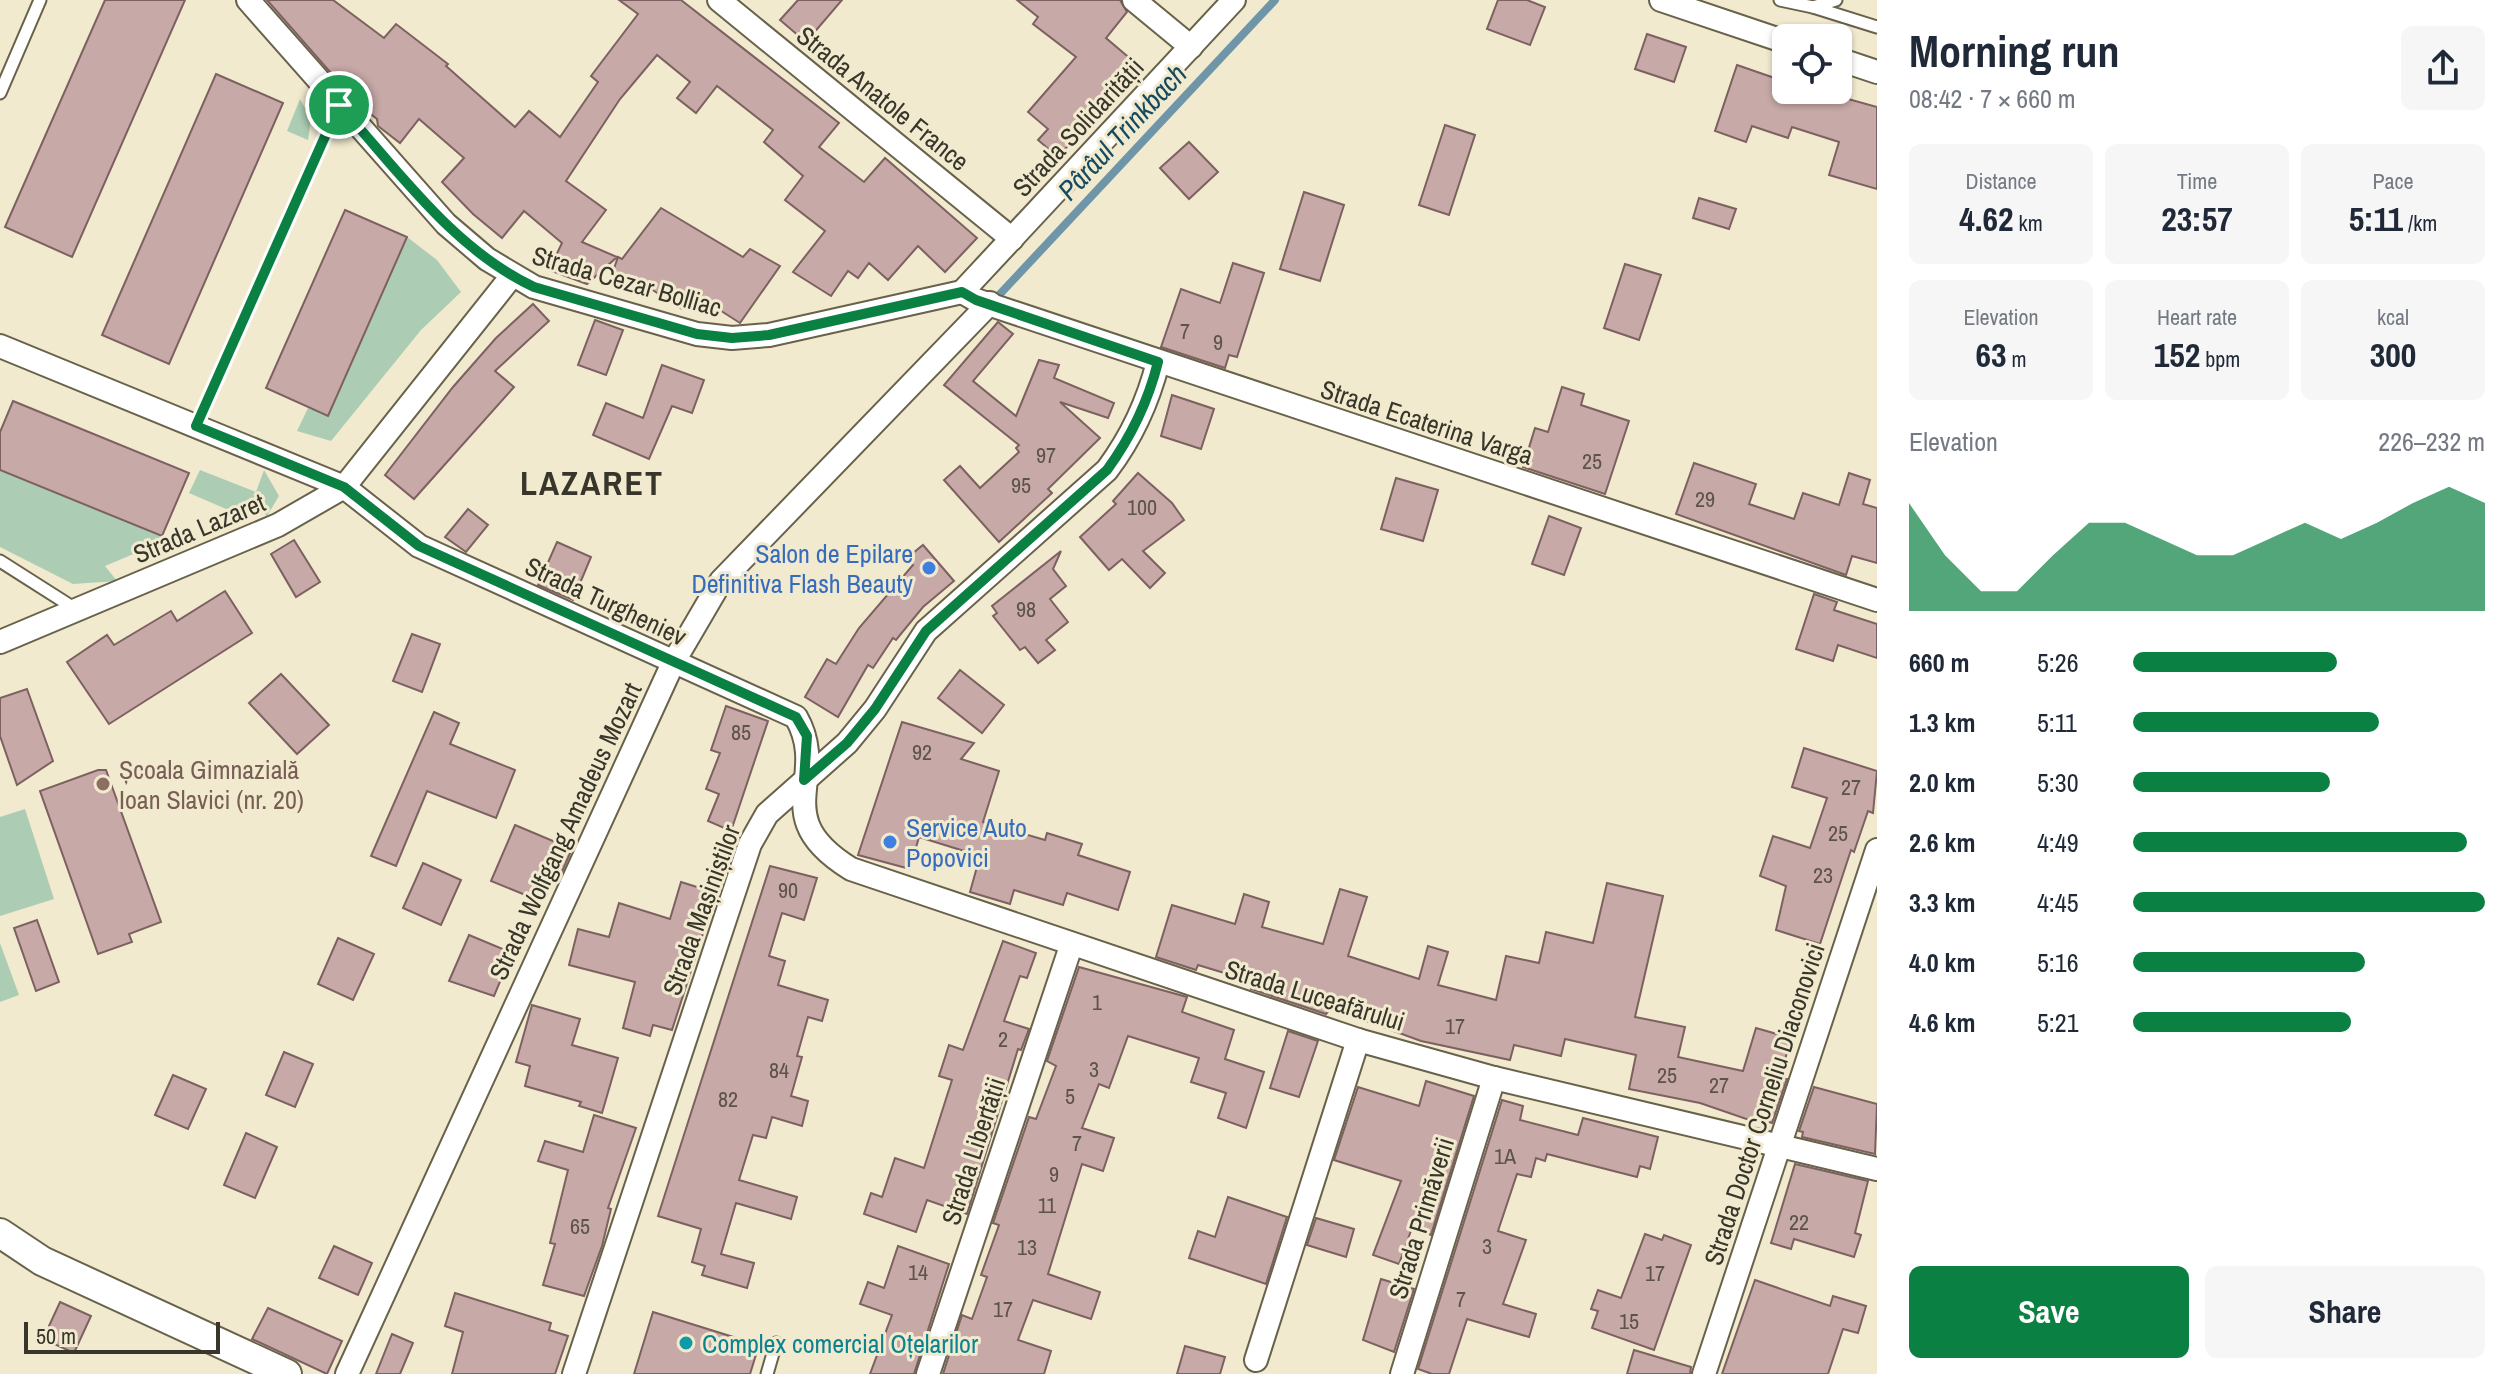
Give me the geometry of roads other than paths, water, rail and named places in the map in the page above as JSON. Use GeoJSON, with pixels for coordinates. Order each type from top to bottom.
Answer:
{"type":"FeatureCollection","features":[{"type":"Feature","properties":{"kind":"street","name":"Strada Cezar Bolliac"},"geometry":{"type":"LineString","coordinates":[[248,0],[446,224],[511,277],[534,287],[697,334],[732,338],[769,335],[962,292]]}},
{"type":"Feature","properties":{"kind":"street","name":"Strada Anatole France"},"geometry":{"type":"LineString","coordinates":[[719,0],[1012,239]]}},
{"type":"Feature","properties":{"kind":"street"},"geometry":{"type":"LineString","coordinates":[[1134,0],[1191,47]]}},
{"type":"Feature","properties":{"kind":"street","name":"Strada Solidarității"},"geometry":{"type":"LineString","coordinates":[[962,292],[1234,0]]}},
{"type":"Feature","properties":{"kind":"street"},"geometry":{"type":"LineString","coordinates":[[1661,0],[1772,37]]}},
{"type":"Feature","properties":{"kind":"street"},"geometry":{"type":"LineString","coordinates":[[1852,64],[1877,72]]}},
{"type":"Feature","properties":{"kind":"street","name":"Strada Lazaret"},"geometry":{"type":"LineString","coordinates":[[0,642],[278,525],[344,487],[511,277]]}},
{"type":"Feature","properties":{"kind":"street","name":"Strada Ecaterina Varga"},"geometry":{"type":"LineString","coordinates":[[962,292],[1158,362],[1877,600]]}},
{"type":"Feature","properties":{"kind":"street","name":"Strada Wolfgang Amadeus Mozart"},"geometry":{"type":"LineString","coordinates":[[347,1374],[673,663],[721,581],[990,303]]}},
{"type":"Feature","properties":{"kind":"street","name":"Strada Turgheniev"},"geometry":{"type":"LineString","coordinates":[[0,346],[344,487],[419,546],[796,717],[807,736],[804,780]]}},
{"type":"Feature","properties":{"kind":"street","name":"Strada Mașiniștilor"},"geometry":{"type":"LineString","coordinates":[[574,1374],[750,844],[767,814],[856,732],[926,631],[1107,470],[1123,448],[1150,394],[1158,362]]}},
{"type":"Feature","properties":{"kind":"street","name":"Strada Luceafărului"},"geometry":{"type":"LineString","coordinates":[[804,780],[806,820],[810,834],[828,855],[851,869],[1071,946],[1358,1040],[1494,1078],[1877,1169]]}},
{"type":"Feature","properties":{"kind":"street","name":"Strada Doctor Corneliu Diaconovici"},"geometry":{"type":"LineString","coordinates":[[1704,1374],[1877,850]]}},
{"type":"Feature","properties":{"kind":"street","name":"Strada Libertății"},"geometry":{"type":"LineString","coordinates":[[928,1374],[1071,946]]}},
{"type":"Feature","properties":{"kind":"street"},"geometry":{"type":"LineString","coordinates":[[1256,1360],[1358,1040]]}},
{"type":"Feature","properties":{"kind":"street","name":"Strada Primăverii"},"geometry":{"type":"LineString","coordinates":[[1402,1374],[1494,1078]]}},
{"type":"Feature","properties":{"kind":"street"},"geometry":{"type":"LineString","coordinates":[[0,1233],[42,1261],[287,1374]]}},
{"type":"Feature","properties":{"kind":"lane"},"geometry":{"type":"LineString","coordinates":[[0,93],[40,0]]}},
{"type":"Feature","properties":{"kind":"lane"},"geometry":{"type":"LineString","coordinates":[[1780,0],[1877,27]]}},
{"type":"Feature","properties":{"kind":"lane"},"geometry":{"type":"LineString","coordinates":[[1813,7],[1836,0]]}},
{"type":"Feature","properties":{"kind":"lane"},"geometry":{"type":"LineString","coordinates":[[196,426],[339,105]]}},
{"type":"Feature","properties":{"kind":"lane"},"geometry":{"type":"LineString","coordinates":[[0,561],[78,610]]}},
{"type":"Feature","properties":{"kind":"lane"},"geometry":{"type":"LineString","coordinates":[[767,1374],[776,1343]]}},
{"type":"Feature","properties":{"kind":"waterway","name":"Pârâul Trinkbach"},"geometry":{"type":"LineString","coordinates":[[1000,294],[1275,0]]}},
{"type":"Feature","properties":{"kind":"place","name":"Salon de Epilare Definitiva Flash Beauty"},"geometry":{"type":"Point","coordinates":[929,568]}},
{"type":"Feature","properties":{"kind":"place","name":"Școala Gimnazială Ioan Slavici (nr. 20)"},"geometry":{"type":"Point","coordinates":[103,784]}},
{"type":"Feature","properties":{"kind":"place","name":"Service Auto Popovici"},"geometry":{"type":"Point","coordinates":[890,842]}},
{"type":"Feature","properties":{"kind":"place","name":"Complex comercial Oțelarilor"},"geometry":{"type":"Point","coordinates":[686,1343]}},
{"type":"Feature","properties":{"kind":"district","name":"LAZARET"},"geometry":{"type":"Point","coordinates":[592,483]}}]}
